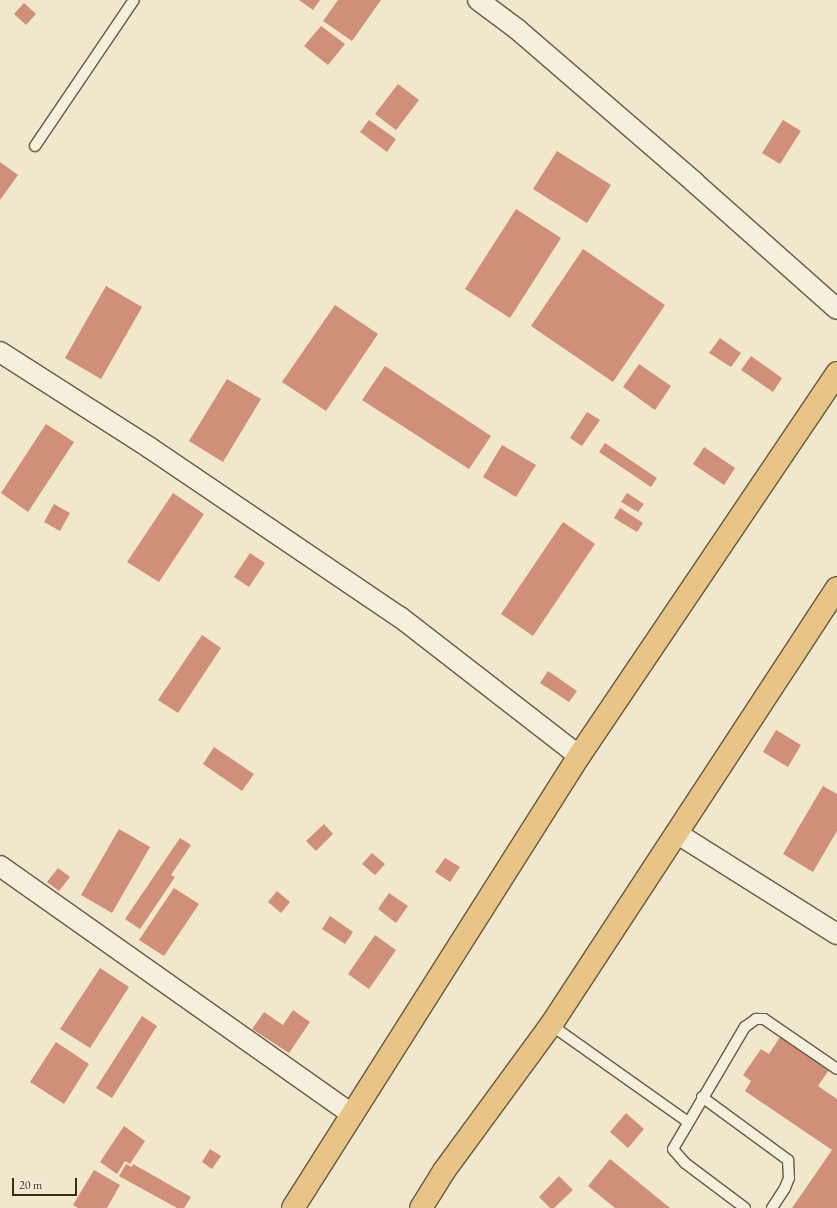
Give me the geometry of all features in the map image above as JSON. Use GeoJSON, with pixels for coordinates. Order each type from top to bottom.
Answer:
{"type":"FeatureCollection","features":[{"type":"Feature","properties":{"kind":"highway"},"geometry":{"type":"LineString","coordinates":[[293,1208],[579,756],[837,373]]}},
{"type":"Feature","properties":{"kind":"highway"},"geometry":{"type":"LineString","coordinates":[[421,1208],[444,1171],[551,1025],[678,834],[837,588]]}},
{"type":"Feature","properties":{"kind":"street"},"geometry":{"type":"LineString","coordinates":[[478,0],[516,29],[694,182],[837,309]]}},
{"type":"Feature","properties":{"kind":"street"},"geometry":{"type":"LineString","coordinates":[[0,352],[150,448],[400,617],[579,756]]}},
{"type":"Feature","properties":{"kind":"street"},"geometry":{"type":"LineString","coordinates":[[678,834],[837,934]]}},
{"type":"Feature","properties":{"kind":"street"},"geometry":{"type":"LineString","coordinates":[[0,866],[353,1115]]}},
{"type":"Feature","properties":{"kind":"lane"},"geometry":{"type":"LineString","coordinates":[[35,146],[134,0]]}},
{"type":"Feature","properties":{"kind":"lane"},"geometry":{"type":"LineString","coordinates":[[745,1208],[685,1163],[672,1149],[745,1027],[756,1019],[764,1019],[837,1069]]}},
{"type":"Feature","properties":{"kind":"lane"},"geometry":{"type":"LineString","coordinates":[[551,1025],[688,1122]]}},
{"type":"Feature","properties":{"kind":"lane"},"geometry":{"type":"LineString","coordinates":[[702,1098],[788,1160],[789,1178],[785,1188],[772,1208]]}},
{"type":"Feature","properties":{"kind":"building"},"geometry":{"type":"Polygon","coordinates":[[[299,0],[320,0],[313,10],[299,0]]]}},
{"type":"Feature","properties":{"kind":"building"},"geometry":{"type":"Polygon","coordinates":[[[338,0],[381,0],[352,41],[323,21],[338,0]]]}},
{"type":"Feature","properties":{"kind":"building"},"geometry":{"type":"Polygon","coordinates":[[[24,3],[36,14],[26,25],[14,14],[24,3]]]}},
{"type":"Feature","properties":{"kind":"building"},"geometry":{"type":"Polygon","coordinates":[[[321,26],[345,44],[328,65],[304,46],[321,26]]]}},
{"type":"Feature","properties":{"kind":"building"},"geometry":{"type":"Polygon","coordinates":[[[398,84],[419,100],[396,130],[375,114],[398,84]]]}},
{"type":"Feature","properties":{"kind":"building"},"geometry":{"type":"Polygon","coordinates":[[[369,120],[396,139],[387,152],[360,132],[369,120]]]}},
{"type":"Feature","properties":{"kind":"building"},"geometry":{"type":"Polygon","coordinates":[[[783,120],[801,131],[780,164],[762,153],[783,120]]]}},
{"type":"Feature","properties":{"kind":"building"},"geometry":{"type":"Polygon","coordinates":[[[557,151],[611,185],[587,223],[533,189],[557,151]]]}},
{"type":"Feature","properties":{"kind":"building"},"geometry":{"type":"Polygon","coordinates":[[[0,162],[18,175],[0,200],[0,162]]]}},
{"type":"Feature","properties":{"kind":"building"},"geometry":{"type":"Polygon","coordinates":[[[516,209],[561,238],[510,318],[465,289],[516,209]]]}},
{"type":"Feature","properties":{"kind":"building"},"geometry":{"type":"Polygon","coordinates":[[[583,249],[665,305],[613,382],[531,326],[583,249]]]}},
{"type":"Feature","properties":{"kind":"building"},"geometry":{"type":"Polygon","coordinates":[[[106,286],[142,307],[101,379],[65,358],[106,286]]]}},
{"type":"Feature","properties":{"kind":"building"},"geometry":{"type":"Polygon","coordinates":[[[335,305],[378,334],[326,411],[282,382],[335,305]]]}},
{"type":"Feature","properties":{"kind":"building"},"geometry":{"type":"Polygon","coordinates":[[[720,338],[741,353],[731,367],[709,353],[720,338]]]}},
{"type":"Feature","properties":{"kind":"building"},"geometry":{"type":"Polygon","coordinates":[[[751,356],[782,378],[773,392],[741,370],[751,356]]]}},
{"type":"Feature","properties":{"kind":"building"},"geometry":{"type":"Polygon","coordinates":[[[639,364],[671,386],[655,410],[623,387],[639,364]]]}},
{"type":"Feature","properties":{"kind":"building"},"geometry":{"type":"Polygon","coordinates":[[[385,366],[491,436],[469,469],[362,400],[385,366]]]}},
{"type":"Feature","properties":{"kind":"building"},"geometry":{"type":"Polygon","coordinates":[[[227,379],[261,399],[223,462],[189,441],[227,379]]]}},
{"type":"Feature","properties":{"kind":"building"},"geometry":{"type":"Polygon","coordinates":[[[587,412],[600,420],[582,446],[570,438],[587,412]]]}},
{"type":"Feature","properties":{"kind":"building"},"geometry":{"type":"Polygon","coordinates":[[[46,424],[74,442],[28,512],[1,493],[46,424]]]}},
{"type":"Feature","properties":{"kind":"building"},"geometry":{"type":"Polygon","coordinates":[[[605,443],[657,478],[651,487],[599,452],[605,443]]]}},
{"type":"Feature","properties":{"kind":"building"},"geometry":{"type":"Polygon","coordinates":[[[502,445],[536,465],[516,497],[483,477],[502,445]]]}},
{"type":"Feature","properties":{"kind":"building"},"geometry":{"type":"Polygon","coordinates":[[[704,447],[735,468],[724,485],[693,464],[704,447]]]}},
{"type":"Feature","properties":{"kind":"building"},"geometry":{"type":"Polygon","coordinates":[[[173,493],[204,514],[159,582],[127,562],[173,493]]]}},
{"type":"Feature","properties":{"kind":"building"},"geometry":{"type":"Polygon","coordinates":[[[627,493],[644,504],[638,512],[621,502],[627,493]]]}},
{"type":"Feature","properties":{"kind":"building"},"geometry":{"type":"Polygon","coordinates":[[[54,504],[70,513],[60,531],[44,522],[54,504]]]}},
{"type":"Feature","properties":{"kind":"building"},"geometry":{"type":"Polygon","coordinates":[[[620,508],[643,523],[637,532],[614,518],[620,508]]]}},
{"type":"Feature","properties":{"kind":"building"},"geometry":{"type":"Polygon","coordinates":[[[563,522],[595,544],[533,636],[501,614],[563,522]]]}},
{"type":"Feature","properties":{"kind":"building"},"geometry":{"type":"Polygon","coordinates":[[[250,553],[265,563],[249,587],[234,577],[250,553]]]}},
{"type":"Feature","properties":{"kind":"building"},"geometry":{"type":"Polygon","coordinates":[[[202,635],[221,648],[178,713],[158,700],[202,635]]]}},
{"type":"Feature","properties":{"kind":"building"},"geometry":{"type":"Polygon","coordinates":[[[548,671],[577,691],[569,702],[540,683],[548,671]]]}},
{"type":"Feature","properties":{"kind":"building"},"geometry":{"type":"Polygon","coordinates":[[[776,730],[801,745],[788,767],[763,752],[776,730]]]}},
{"type":"Feature","properties":{"kind":"building"},"geometry":{"type":"Polygon","coordinates":[[[214,747],[254,774],[242,791],[203,764],[214,747]]]}},
{"type":"Feature","properties":{"kind":"building"},"geometry":{"type":"Polygon","coordinates":[[[823,786],[837,794],[837,831],[813,872],[783,854],[823,786]]]}},
{"type":"Feature","properties":{"kind":"building"},"geometry":{"type":"Polygon","coordinates":[[[324,824],[333,834],[316,851],[306,841],[324,824]]]}},
{"type":"Feature","properties":{"kind":"building"},"geometry":{"type":"Polygon","coordinates":[[[119,829],[150,847],[112,913],[81,895],[119,829]]]}},
{"type":"Feature","properties":{"kind":"building"},"geometry":{"type":"Polygon","coordinates":[[[180,838],[191,845],[171,875],[175,877],[140,929],[125,919],[180,838]]]}},
{"type":"Feature","properties":{"kind":"building"},"geometry":{"type":"Polygon","coordinates":[[[372,853],[385,864],[375,875],[362,864],[372,853]]]}},
{"type":"Feature","properties":{"kind":"building"},"geometry":{"type":"Polygon","coordinates":[[[445,858],[460,867],[450,882],[435,872],[445,858]]]}},
{"type":"Feature","properties":{"kind":"building"},"geometry":{"type":"Polygon","coordinates":[[[58,868],[70,877],[59,891],[47,882],[58,868]]]}},
{"type":"Feature","properties":{"kind":"building"},"geometry":{"type":"Polygon","coordinates":[[[174,888],[199,904],[164,956],[139,940],[174,888]]]}},
{"type":"Feature","properties":{"kind":"building"},"geometry":{"type":"Polygon","coordinates":[[[277,891],[290,902],[281,913],[268,902],[277,891]]]}},
{"type":"Feature","properties":{"kind":"building"},"geometry":{"type":"Polygon","coordinates":[[[389,893],[408,906],[396,923],[378,909],[389,893]]]}},
{"type":"Feature","properties":{"kind":"building"},"geometry":{"type":"Polygon","coordinates":[[[330,916],[353,932],[345,944],[322,929],[330,916]]]}},
{"type":"Feature","properties":{"kind":"building"},"geometry":{"type":"Polygon","coordinates":[[[375,935],[396,950],[369,989],[348,974],[375,935]]]}},
{"type":"Feature","properties":{"kind":"building"},"geometry":{"type":"Polygon","coordinates":[[[100,968],[129,987],[90,1048],[60,1029],[100,968]]]}},
{"type":"Feature","properties":{"kind":"building"},"geometry":{"type":"Polygon","coordinates":[[[293,1010],[310,1022],[289,1053],[252,1029],[264,1012],[283,1025],[293,1010]]]}},
{"type":"Feature","properties":{"kind":"building"},"geometry":{"type":"Polygon","coordinates":[[[142,1016],[157,1026],[112,1098],[96,1088],[142,1016]]]}},
{"type":"Feature","properties":{"kind":"building"},"geometry":{"type":"Polygon","coordinates":[[[780,1037],[829,1070],[818,1086],[837,1099],[837,1208],[792,1208],[832,1150],[745,1091],[751,1081],[743,1075],[761,1049],[769,1054],[780,1037]]]}},
{"type":"Feature","properties":{"kind":"building"},"geometry":{"type":"Polygon","coordinates":[[[56,1042],[89,1064],[64,1104],[30,1082],[56,1042]]]}},
{"type":"Feature","properties":{"kind":"building"},"geometry":{"type":"Polygon","coordinates":[[[626,1113],[644,1129],[628,1148],[610,1132],[626,1113]]]}},
{"type":"Feature","properties":{"kind":"building"},"geometry":{"type":"Polygon","coordinates":[[[124,1126],[145,1141],[130,1164],[125,1161],[117,1174],[100,1162],[124,1126]]]}},
{"type":"Feature","properties":{"kind":"building"},"geometry":{"type":"Polygon","coordinates":[[[210,1149],[221,1156],[212,1169],[202,1162],[210,1149]]]}},
{"type":"Feature","properties":{"kind":"building"},"geometry":{"type":"Polygon","coordinates":[[[610,1159],[670,1208],[615,1208],[588,1186],[610,1159]]]}},
{"type":"Feature","properties":{"kind":"building"},"geometry":{"type":"Polygon","coordinates":[[[126,1164],[132,1167],[133,1164],[191,1197],[184,1208],[177,1208],[119,1176],[126,1164]]]}},
{"type":"Feature","properties":{"kind":"building"},"geometry":{"type":"Polygon","coordinates":[[[94,1170],[120,1185],[107,1208],[78,1208],[73,1205],[94,1170]]]}},
{"type":"Feature","properties":{"kind":"building"},"geometry":{"type":"Polygon","coordinates":[[[559,1176],[573,1190],[554,1208],[550,1208],[539,1197],[559,1176]]]}}]}
